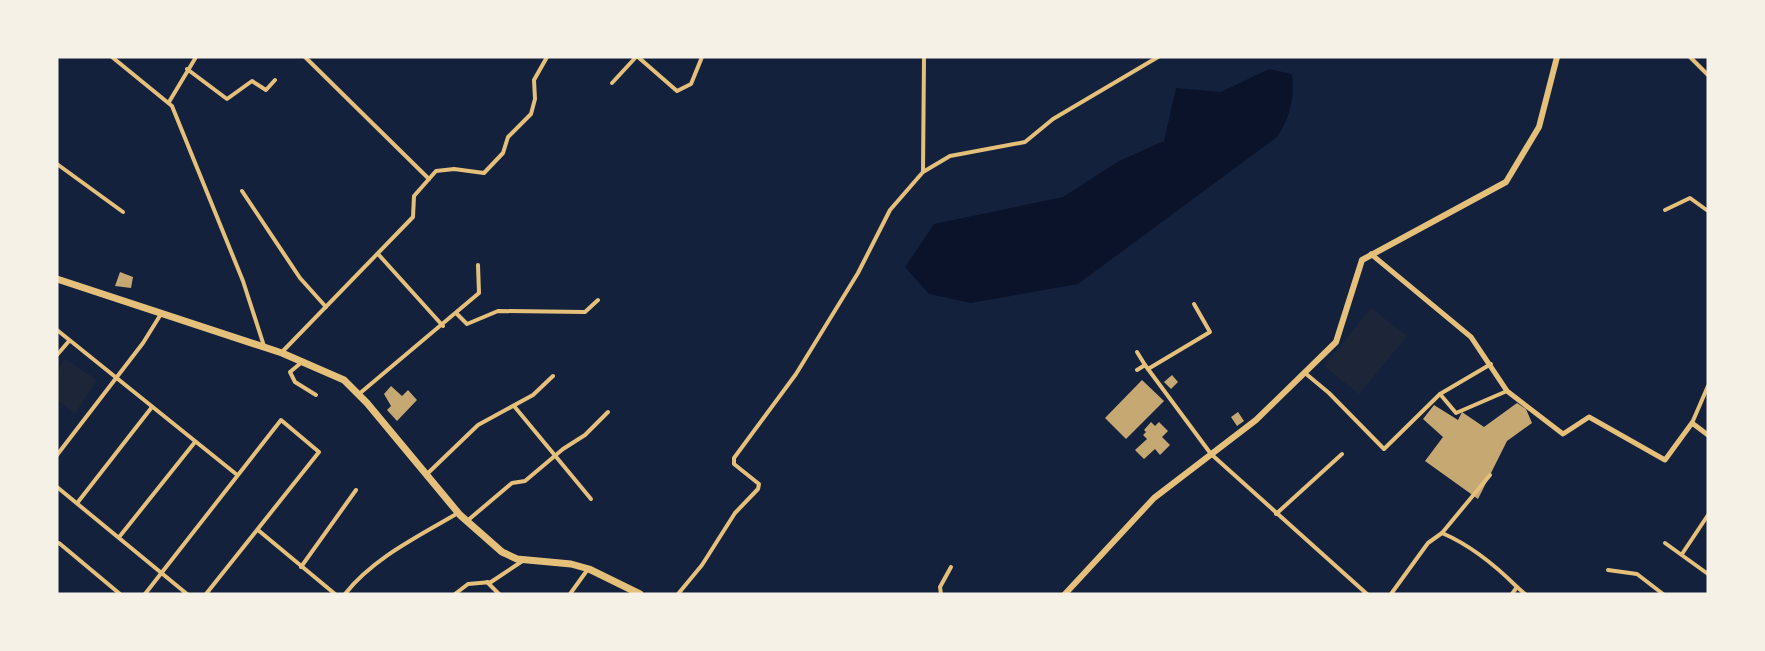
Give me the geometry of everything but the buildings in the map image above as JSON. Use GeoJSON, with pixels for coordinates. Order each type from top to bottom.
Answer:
{"type":"FeatureCollection","features":[{"type":"Feature","properties":{"kind":"highway"},"geometry":{"type":"LineString","coordinates":[[57,279],[282,352],[344,380],[458,513],[502,552],[524,560],[571,564],[589,569],[640,594]]}},
{"type":"Feature","properties":{"kind":"main road"},"geometry":{"type":"LineString","coordinates":[[1065,594],[1154,498],[1256,420],[1336,342],[1362,260],[1506,182],[1539,127],[1557,57]]}},
{"type":"Feature","properties":{"kind":"street"},"geometry":{"type":"LineString","coordinates":[[112,57],[169,102],[243,281],[264,347]]}},
{"type":"Feature","properties":{"kind":"street"},"geometry":{"type":"LineString","coordinates":[[169,102],[196,57]]}},
{"type":"Feature","properties":{"kind":"street"},"geometry":{"type":"LineString","coordinates":[[305,57],[429,179]]}},
{"type":"Feature","properties":{"kind":"street"},"geometry":{"type":"LineString","coordinates":[[282,352],[412,217],[414,196],[436,171],[454,169],[484,173],[497,160],[508,137],[531,114],[535,99],[534,80],[547,57]]}},
{"type":"Feature","properties":{"kind":"street"},"geometry":{"type":"LineString","coordinates":[[612,83],[637,57],[677,91],[691,84],[702,57]]}},
{"type":"Feature","properties":{"kind":"street"},"geometry":{"type":"LineString","coordinates":[[923,172],[924,57]]}},
{"type":"Feature","properties":{"kind":"street"},"geometry":{"type":"LineString","coordinates":[[678,594],[702,565],[735,513],[758,489],[759,484],[735,464],[734,458],[796,374],[858,273],[890,210],[923,172],[950,156],[1025,142],[1053,119],[1158,57]]}},
{"type":"Feature","properties":{"kind":"street"},"geometry":{"type":"LineString","coordinates":[[1690,57],[1708,75]]}},
{"type":"Feature","properties":{"kind":"street"},"geometry":{"type":"LineString","coordinates":[[187,69],[226,99],[252,81],[266,90],[275,80]]}},
{"type":"Feature","properties":{"kind":"street"},"geometry":{"type":"LineString","coordinates":[[57,164],[123,212]]}},
{"type":"Feature","properties":{"kind":"street"},"geometry":{"type":"LineString","coordinates":[[242,191],[300,278],[326,307]]}},
{"type":"Feature","properties":{"kind":"street"},"geometry":{"type":"LineString","coordinates":[[1665,210],[1690,198],[1708,212]]}},
{"type":"Feature","properties":{"kind":"street"},"geometry":{"type":"LineString","coordinates":[[378,254],[443,326]]}},
{"type":"Feature","properties":{"kind":"street"},"geometry":{"type":"LineString","coordinates":[[1371,254],[1471,337],[1507,391],[1563,434],[1589,417],[1665,460],[1692,423],[1708,386]]}},
{"type":"Feature","properties":{"kind":"street"},"geometry":{"type":"LineString","coordinates":[[358,394],[443,326],[479,293],[478,265]]}},
{"type":"Feature","properties":{"kind":"street"},"geometry":{"type":"LineString","coordinates":[[457,314],[467,324],[498,311],[585,312],[598,300]]}},
{"type":"Feature","properties":{"kind":"street"},"geometry":{"type":"LineString","coordinates":[[1137,370],[1147,367],[1210,332],[1194,304]]}},
{"type":"Feature","properties":{"kind":"street"},"geometry":{"type":"LineString","coordinates":[[57,455],[143,343],[160,314]]}},
{"type":"Feature","properties":{"kind":"street"},"geometry":{"type":"LineString","coordinates":[[57,330],[236,474]]}},
{"type":"Feature","properties":{"kind":"street"},"geometry":{"type":"LineString","coordinates":[[57,356],[69,340]]}},
{"type":"Feature","properties":{"kind":"street"},"geometry":{"type":"LineString","coordinates":[[1137,352],[1211,454],[1367,594]]}},
{"type":"Feature","properties":{"kind":"street"},"geometry":{"type":"LineString","coordinates":[[302,361],[290,372],[295,382],[316,395]]}},
{"type":"Feature","properties":{"kind":"street"},"geometry":{"type":"LineString","coordinates":[[1305,372],[1384,449],[1440,394],[1491,364]]}},
{"type":"Feature","properties":{"kind":"street"},"geometry":{"type":"LineString","coordinates":[[426,475],[478,424],[533,395],[553,376]]}},
{"type":"Feature","properties":{"kind":"street"},"geometry":{"type":"LineString","coordinates":[[1440,394],[1456,412],[1507,391]]}},
{"type":"Feature","properties":{"kind":"street"},"geometry":{"type":"LineString","coordinates":[[514,406],[591,499]]}},
{"type":"Feature","properties":{"kind":"street"},"geometry":{"type":"LineString","coordinates":[[78,502],[152,407]]}},
{"type":"Feature","properties":{"kind":"street"},"geometry":{"type":"LineString","coordinates":[[467,522],[512,483],[525,481],[585,435],[608,412]]}},
{"type":"Feature","properties":{"kind":"street"},"geometry":{"type":"LineString","coordinates":[[145,594],[236,474],[281,420],[320,452],[206,594]]}},
{"type":"Feature","properties":{"kind":"street"},"geometry":{"type":"LineString","coordinates":[[1692,423],[1708,435]]}},
{"type":"Feature","properties":{"kind":"street"},"geometry":{"type":"LineString","coordinates":[[120,536],[195,442]]}},
{"type":"Feature","properties":{"kind":"street"},"geometry":{"type":"LineString","coordinates":[[1276,514],[1342,454]]}},
{"type":"Feature","properties":{"kind":"street"},"geometry":{"type":"LineString","coordinates":[[1391,594],[1428,543],[1442,533],[1490,475]]}},
{"type":"Feature","properties":{"kind":"street"},"geometry":{"type":"LineString","coordinates":[[57,487],[120,536],[187,594]]}},
{"type":"Feature","properties":{"kind":"street"},"geometry":{"type":"LineString","coordinates":[[301,567],[356,490]]}},
{"type":"Feature","properties":{"kind":"street"},"geometry":{"type":"LineString","coordinates":[[345,594],[376,565],[458,513]]}},
{"type":"Feature","properties":{"kind":"street"},"geometry":{"type":"LineString","coordinates":[[1682,554],[1708,515]]}},
{"type":"Feature","properties":{"kind":"street"},"geometry":{"type":"LineString","coordinates":[[258,530],[335,594]]}},
{"type":"Feature","properties":{"kind":"street"},"geometry":{"type":"LineString","coordinates":[[1442,533],[1462,542],[1503,573],[1525,594]]}},
{"type":"Feature","properties":{"kind":"street"},"geometry":{"type":"LineString","coordinates":[[59,543],[120,594]]}},
{"type":"Feature","properties":{"kind":"street"},"geometry":{"type":"LineString","coordinates":[[1665,543],[1708,574]]}},
{"type":"Feature","properties":{"kind":"street"},"geometry":{"type":"LineString","coordinates":[[455,594],[468,584],[486,582],[524,560]]}},
{"type":"Feature","properties":{"kind":"street"},"geometry":{"type":"LineString","coordinates":[[941,594],[940,587],[951,567]]}},
{"type":"Feature","properties":{"kind":"street"},"geometry":{"type":"LineString","coordinates":[[570,594],[589,569]]}},
{"type":"Feature","properties":{"kind":"street"},"geometry":{"type":"LineString","coordinates":[[1608,570],[1637,574],[1663,594]]}},
{"type":"Feature","properties":{"kind":"street"},"geometry":{"type":"LineString","coordinates":[[486,582],[499,594]]}},
{"type":"Feature","properties":{"kind":"street"},"geometry":{"type":"LineString","coordinates":[[1512,594],[1517,587]]}},
{"type":"Feature","properties":{"kind":"shaded area"},"geometry":{"type":"Polygon","coordinates":[[[1269,69],[1292,74],[1293,91],[1290,107],[1277,137],[1078,284],[971,303],[929,294],[905,267],[934,224],[1063,197],[1119,161],[1164,141],[1176,88],[1221,92],[1269,69]]]}},
{"type":"Feature","properties":{"kind":"shaded area"},"geometry":{"type":"Polygon","coordinates":[[[1371,308],[1407,336],[1359,394],[1324,366],[1371,308]]]}},
{"type":"Feature","properties":{"kind":"shaded area"},"geometry":{"type":"Polygon","coordinates":[[[65,359],[97,380],[75,413],[57,400],[57,371],[65,359]]]}}]}
